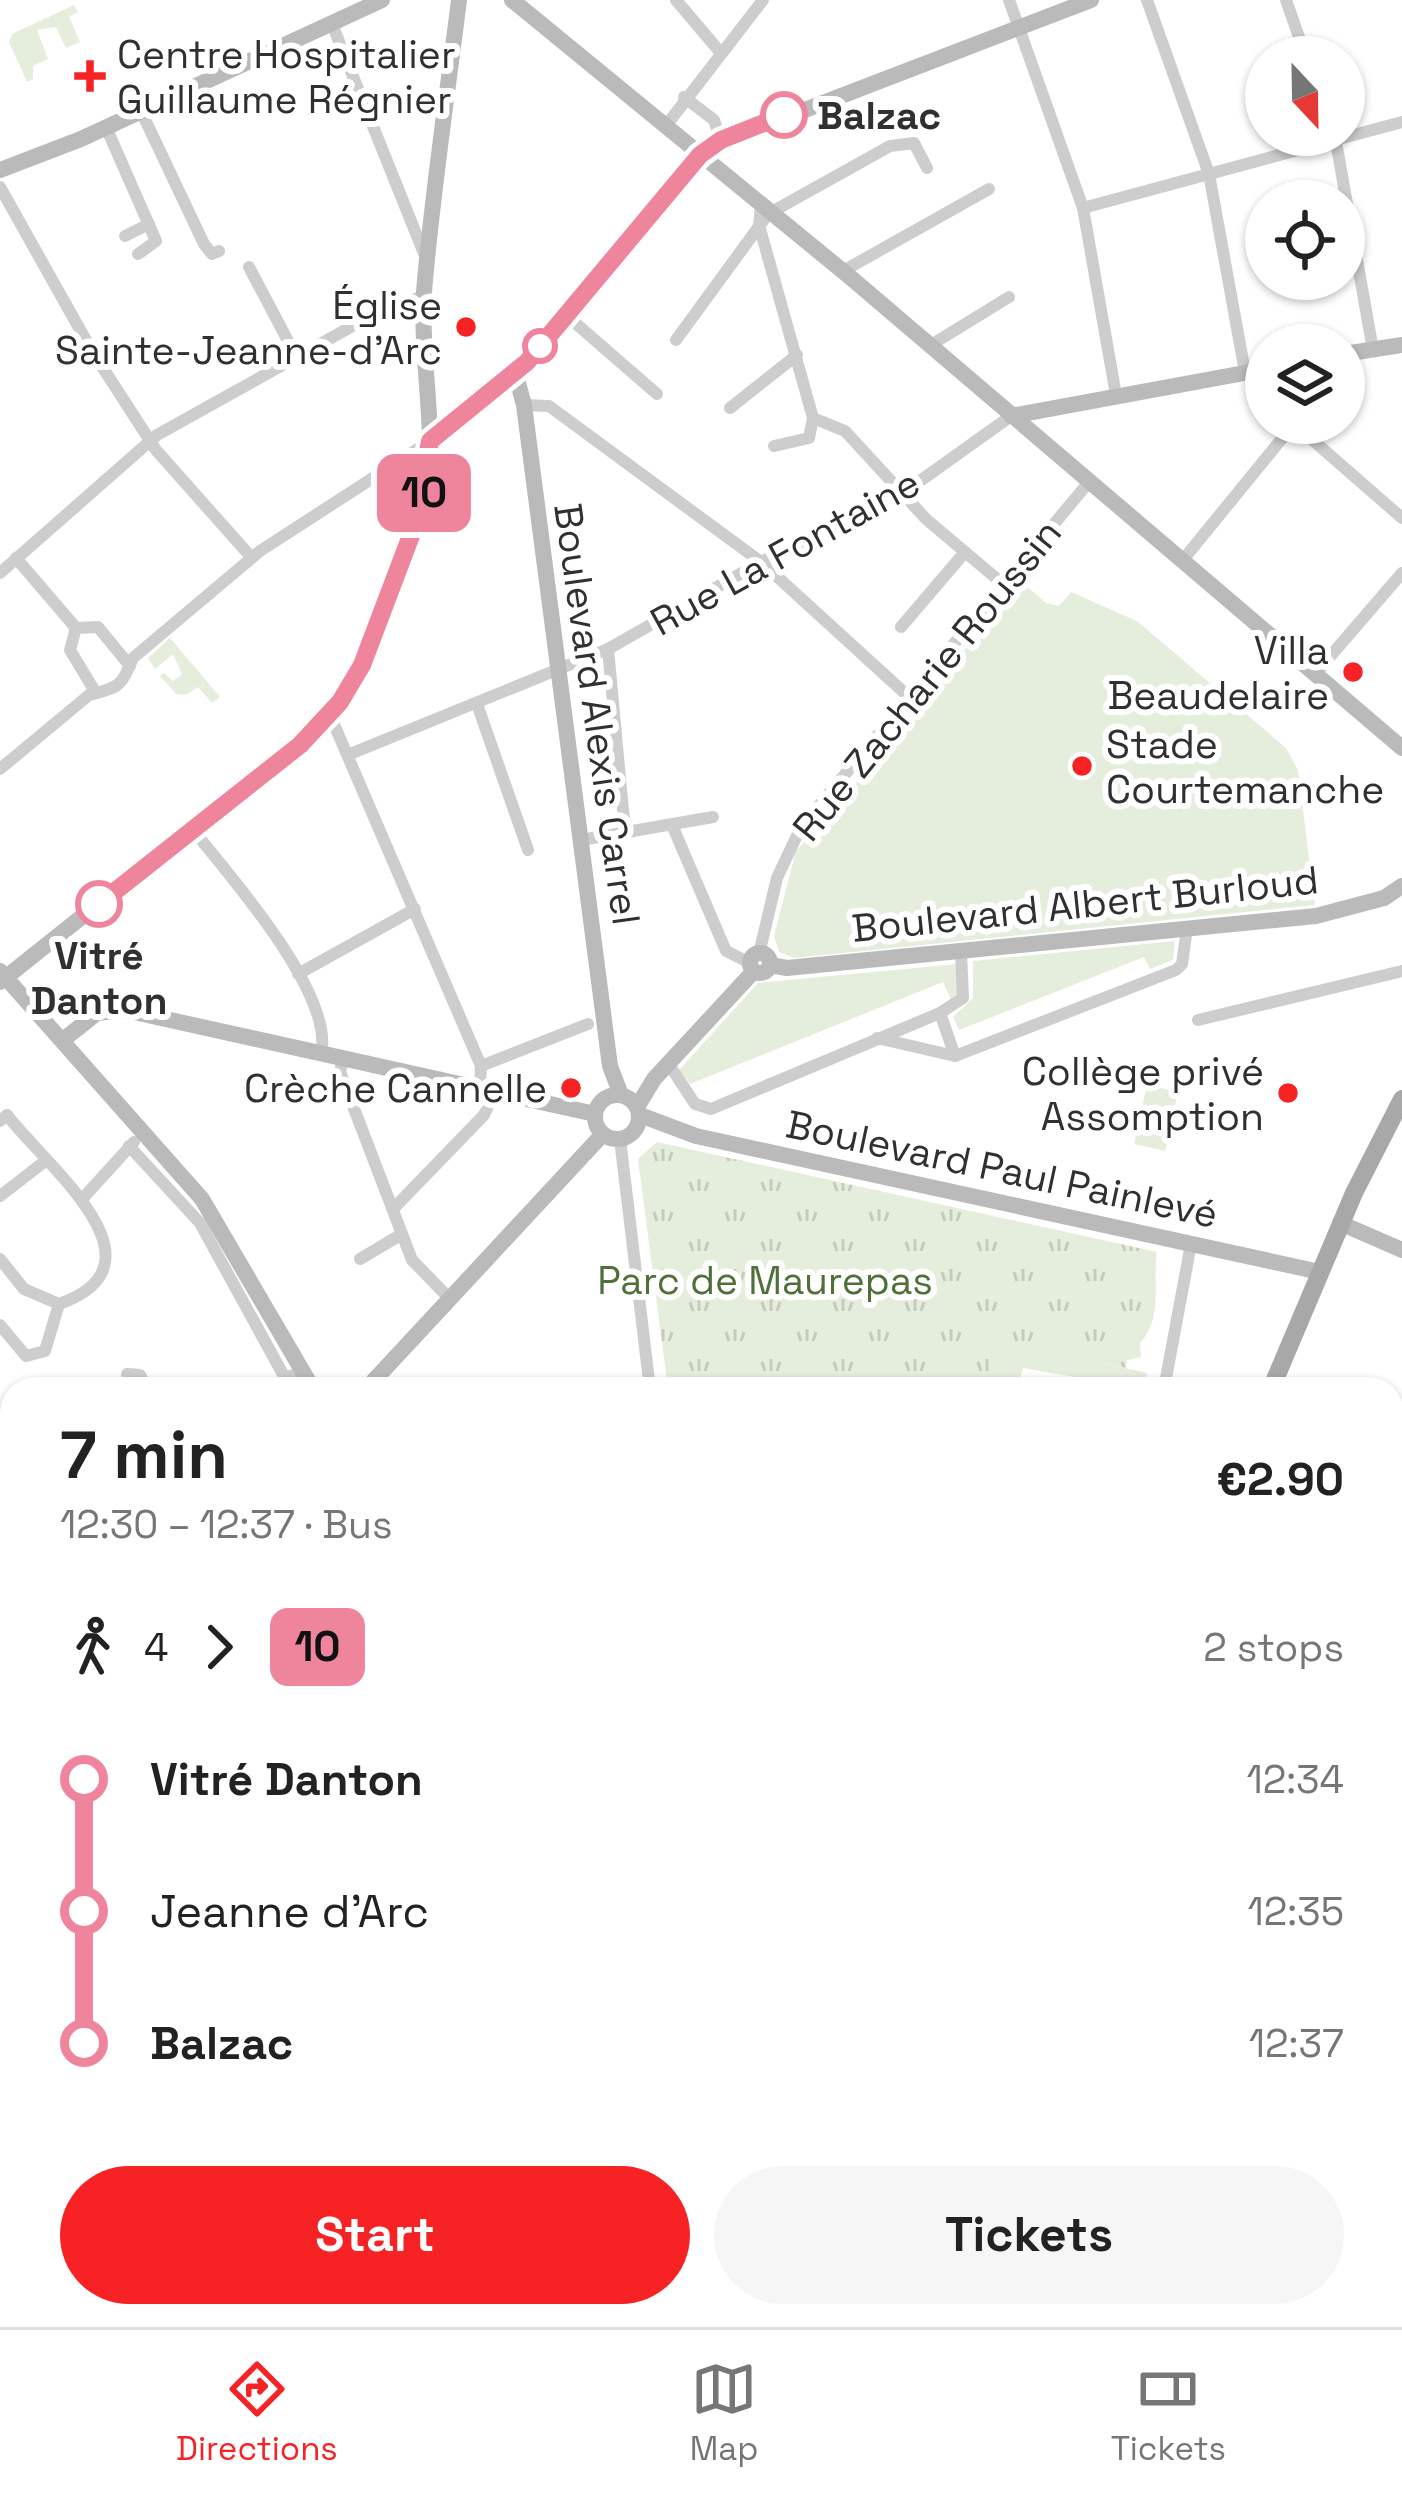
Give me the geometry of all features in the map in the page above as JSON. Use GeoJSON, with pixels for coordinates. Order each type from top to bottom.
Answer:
{"type":"FeatureCollection","features":[{"type":"Feature","properties":{"kind":"main road"},"geometry":{"type":"LineString","coordinates":[[1276,1377],[1340,1223],[1402,1100]]}},
{"type":"Feature","properties":{"kind":"street"},"geometry":{"type":"LineString","coordinates":[[421,223],[459,0]]}},
{"type":"Feature","properties":{"kind":"street"},"geometry":{"type":"LineString","coordinates":[[512,0],[700,155],[762,215],[843,271],[1402,748]]}},
{"type":"Feature","properties":{"kind":"street"},"geometry":{"type":"LineString","coordinates":[[676,0],[721,52]]}},
{"type":"Feature","properties":{"kind":"street"},"geometry":{"type":"LineString","coordinates":[[665,127],[763,0]]}},
{"type":"Feature","properties":{"kind":"street"},"geometry":{"type":"LineString","coordinates":[[1009,0],[1083,208],[1116,395]]}},
{"type":"Feature","properties":{"kind":"street"},"geometry":{"type":"LineString","coordinates":[[0,769],[96,693],[126,680],[130,666],[251,557],[430,441],[515,373],[700,155],[721,140],[1091,0]]}},
{"type":"Feature","properties":{"kind":"street"},"geometry":{"type":"LineString","coordinates":[[1011,416],[1244,371],[1208,174],[1147,0]]}},
{"type":"Feature","properties":{"kind":"street"},"geometry":{"type":"LineString","coordinates":[[1286,0],[1299,36]]}},
{"type":"Feature","properties":{"kind":"street"},"geometry":{"type":"LineString","coordinates":[[0,170],[332,24],[365,3]]}},
{"type":"Feature","properties":{"kind":"street"},"geometry":{"type":"LineString","coordinates":[[285,44],[365,3]]}},
{"type":"Feature","properties":{"kind":"street"},"geometry":{"type":"LineString","coordinates":[[304,1377],[202,1199],[68,1047],[52,1045],[2,980],[194,830],[330,715],[362,665],[423,496],[430,441],[427,260],[421,223],[332,24]]}},
{"type":"Feature","properties":{"kind":"street"},"geometry":{"type":"LineString","coordinates":[[684,97],[714,120],[721,140]]}},
{"type":"Feature","properties":{"kind":"street"},"geometry":{"type":"LineString","coordinates":[[141,111],[204,244],[212,254],[218,251]]}},
{"type":"Feature","properties":{"kind":"street"},"geometry":{"type":"LineString","coordinates":[[1365,130],[1402,122]]}},
{"type":"Feature","properties":{"kind":"street"},"geometry":{"type":"LineString","coordinates":[[106,127],[156,244],[138,254]]}},
{"type":"Feature","properties":{"kind":"street"},"geometry":{"type":"LineString","coordinates":[[676,340],[762,215],[890,146],[914,142],[927,168]]}},
{"type":"Feature","properties":{"kind":"street"},"geometry":{"type":"LineString","coordinates":[[1083,208],[1270,156]]}},
{"type":"Feature","properties":{"kind":"street"},"geometry":{"type":"LineString","coordinates":[[1339,156],[1373,350]]}},
{"type":"Feature","properties":{"kind":"street"},"geometry":{"type":"LineString","coordinates":[[0,187],[150,441],[251,557]]}},
{"type":"Feature","properties":{"kind":"street"},"geometry":{"type":"LineString","coordinates":[[843,271],[989,189]]}},
{"type":"Feature","properties":{"kind":"street"},"geometry":{"type":"LineString","coordinates":[[762,215],[813,418],[809,438],[774,446]]}},
{"type":"Feature","properties":{"kind":"street"},"geometry":{"type":"LineString","coordinates":[[0,226],[13,216]]}},
{"type":"Feature","properties":{"kind":"street"},"geometry":{"type":"LineString","coordinates":[[125,236],[149,224]]}},
{"type":"Feature","properties":{"kind":"street"},"geometry":{"type":"LineString","coordinates":[[249,267],[297,358]]}},
{"type":"Feature","properties":{"kind":"street"},"geometry":{"type":"LineString","coordinates":[[0,573],[150,441],[374,314],[424,296]]}},
{"type":"Feature","properties":{"kind":"street"},"geometry":{"type":"LineString","coordinates":[[931,345],[1009,297]]}},
{"type":"Feature","properties":{"kind":"street"},"geometry":{"type":"LineString","coordinates":[[566,315],[657,394]]}},
{"type":"Feature","properties":{"kind":"street"},"geometry":{"type":"LineString","coordinates":[[1365,351],[1402,345]]}},
{"type":"Feature","properties":{"kind":"street"},"geometry":{"type":"LineString","coordinates":[[730,408],[797,355]]}},
{"type":"Feature","properties":{"kind":"street","name":"Boulevard Alexis Carrel"},"geometry":{"type":"LineString","coordinates":[[515,373],[524,405],[610,1066],[621,1114]]}},
{"type":"Feature","properties":{"kind":"street"},"geometry":{"type":"LineString","coordinates":[[524,405],[549,406],[761,562],[909,697]]}},
{"type":"Feature","properties":{"kind":"street","name":"Rue La Fontaine"},"geometry":{"type":"LineString","coordinates":[[350,754],[608,650],[761,562],[906,491],[1011,416]]}},
{"type":"Feature","properties":{"kind":"street"},"geometry":{"type":"LineString","coordinates":[[813,418],[845,431],[906,491],[926,519],[1004,584]]}},
{"type":"Feature","properties":{"kind":"street"},"geometry":{"type":"LineString","coordinates":[[1182,561],[1277,444]]}},
{"type":"Feature","properties":{"kind":"street"},"geometry":{"type":"LineString","coordinates":[[1316,444],[1402,518]]}},
{"type":"Feature","properties":{"kind":"street","name":"Rue Zacharie Roussin"},"geometry":{"type":"LineString","coordinates":[[758,963],[789,845],[1089,482]]}},
{"type":"Feature","properties":{"kind":"street"},"geometry":{"type":"LineString","coordinates":[[901,626],[965,552]]}},
{"type":"Feature","properties":{"kind":"street"},"geometry":{"type":"LineString","coordinates":[[16,558],[76,628]]}},
{"type":"Feature","properties":{"kind":"street"},"geometry":{"type":"LineString","coordinates":[[1315,674],[1402,574]]}},
{"type":"Feature","properties":{"kind":"street"},"geometry":{"type":"LineString","coordinates":[[76,628],[98,627],[130,666]]}},
{"type":"Feature","properties":{"kind":"street"},"geometry":{"type":"LineString","coordinates":[[76,628],[70,650],[96,693]]}},
{"type":"Feature","properties":{"kind":"street"},"geometry":{"type":"LineString","coordinates":[[608,650],[626,832]]}},
{"type":"Feature","properties":{"kind":"street"},"geometry":{"type":"LineString","coordinates":[[477,704],[528,850]]}},
{"type":"Feature","properties":{"kind":"street"},"geometry":{"type":"LineString","coordinates":[[330,715],[416,909],[488,1091],[484,1115],[392,1209]]}},
{"type":"Feature","properties":{"kind":"street"},"geometry":{"type":"LineString","coordinates":[[581,840],[712,818]]}},
{"type":"Feature","properties":{"kind":"street"},"geometry":{"type":"LineString","coordinates":[[377,1377],[758,963],[726,951],[672,825]]}},
{"type":"Feature","properties":{"kind":"street"},"geometry":{"type":"LineString","coordinates":[[194,830],[283,944],[324,1036],[321,1054]]}},
{"type":"Feature","properties":{"kind":"street","name":"Boulevard Albert Burloud"},"geometry":{"type":"LineString","coordinates":[[758,963],[962,951],[1346,910],[1402,886]]}},
{"type":"Feature","properties":{"kind":"street"},"geometry":{"type":"LineString","coordinates":[[298,974],[416,909]]}},
{"type":"Feature","properties":{"kind":"street"},"geometry":{"type":"LineString","coordinates":[[876,1038],[955,1055],[1176,970],[1182,964],[1187,929]]}},
{"type":"Feature","properties":{"kind":"street"},"geometry":{"type":"LineString","coordinates":[[668,1063],[694,1104],[706,1109],[794,1077],[800,1070],[940,1013],[963,998],[962,951]]}},
{"type":"Feature","properties":{"kind":"street"},"geometry":{"type":"LineString","coordinates":[[1198,1020],[1402,971]]}},
{"type":"Feature","properties":{"kind":"street","name":"Boulevard Paul Painlevé"},"geometry":{"type":"LineString","coordinates":[[68,1047],[97,1012],[118,1010],[488,1091],[621,1114],[670,1130],[1320,1272]]}},
{"type":"Feature","properties":{"kind":"street"},"geometry":{"type":"LineString","coordinates":[[940,1013],[955,1055]]}},
{"type":"Feature","properties":{"kind":"street"},"geometry":{"type":"LineString","coordinates":[[481,1066],[589,1024]]}},
{"type":"Feature","properties":{"kind":"street"},"geometry":{"type":"LineString","coordinates":[[343,1059],[340,1072],[412,1260],[450,1299]]}},
{"type":"Feature","properties":{"kind":"street"},"geometry":{"type":"LineString","coordinates":[[621,1114],[647,1377]]}},
{"type":"Feature","properties":{"kind":"street"},"geometry":{"type":"LineString","coordinates":[[0,1120],[7,1115],[44,1162],[84,1197],[105,1243],[107,1266],[96,1288],[59,1304],[24,1289],[0,1259]]}},
{"type":"Feature","properties":{"kind":"street"},"geometry":{"type":"LineString","coordinates":[[84,1197],[144,1133]]}},
{"type":"Feature","properties":{"kind":"street"},"geometry":{"type":"LineString","coordinates":[[129,1146],[200,1223],[284,1377]]}},
{"type":"Feature","properties":{"kind":"street"},"geometry":{"type":"LineString","coordinates":[[0,1196],[44,1162]]}},
{"type":"Feature","properties":{"kind":"street"},"geometry":{"type":"LineString","coordinates":[[1340,1223],[1402,1250]]}},
{"type":"Feature","properties":{"kind":"street"},"geometry":{"type":"LineString","coordinates":[[360,1259],[402,1234]]}},
{"type":"Feature","properties":{"kind":"street"},"geometry":{"type":"LineString","coordinates":[[1166,1377],[1191,1244]]}},
{"type":"Feature","properties":{"kind":"street"},"geometry":{"type":"LineString","coordinates":[[0,1324],[26,1356],[45,1351],[59,1304]]}},
{"type":"Feature","properties":{"kind":"street"},"geometry":{"type":"LineString","coordinates":[[127,1374],[141,1377]]}},
{"type":"Feature","properties":{"kind":"green space"},"geometry":{"type":"Polygon","coordinates":[[[74,5],[78,12],[69,17],[80,42],[66,48],[56,27],[37,30],[48,59],[33,66],[33,79],[27,82],[9,42],[12,34],[74,5]]]}},
{"type":"Feature","properties":{"kind":"green space","name":"Stade Courtemanche"},"geometry":{"type":"Polygon","coordinates":[[[1021,581],[1046,603],[1059,606],[1071,592],[1137,621],[1286,748],[1298,770],[1315,905],[794,958],[779,952],[774,936],[796,851],[926,704],[928,694],[1021,581]]]}},
{"type":"Feature","properties":{"kind":"green space"},"geometry":{"type":"Polygon","coordinates":[[[170,638],[220,697],[212,703],[198,687],[186,695],[176,694],[160,676],[164,673],[173,681],[182,674],[173,654],[155,669],[148,658],[170,638]]]}},
{"type":"Feature","properties":{"kind":"green space"},"geometry":{"type":"Polygon","coordinates":[[[1175,941],[1173,960],[1150,969],[1144,957],[959,1030],[953,1017],[973,998],[973,961],[1175,941]]]}},
{"type":"Feature","properties":{"kind":"green space"},"geometry":{"type":"Polygon","coordinates":[[[957,964],[957,997],[951,999],[943,982],[690,1084],[679,1070],[758,983],[957,964]]]}},
{"type":"Feature","properties":{"kind":"green space"},"geometry":{"type":"Polygon","coordinates":[[[1147,1085],[1178,1092],[1165,1151],[1134,1144],[1147,1085]]]}},
{"type":"Feature","properties":{"kind":"green space","name":"Parc de Maurepas"},"geometry":{"type":"Polygon","coordinates":[[[657,1142],[1157,1252],[1155,1311],[1140,1343],[1141,1357],[1127,1360],[1126,1368],[999,1340],[990,1377],[666,1377],[638,1159],[657,1142]]]}},
{"type":"Feature","properties":{"kind":"green space"},"geometry":{"type":"Polygon","coordinates":[[[990,1337],[1147,1373],[1146,1377],[1075,1377],[1023,1368],[1021,1377],[984,1377],[990,1337]]]}},
{"type":"Feature","properties":{"kind":"bus line","name":"10"},"geometry":{"type":"LineString","coordinates":[[99,904],[300,745],[340,702],[362,665],[415,525],[430,441],[527,362],[700,155],[721,140],[784,115]]}},
{"type":"Feature","properties":{"kind":"place","name":"Centre Hospitalier Guillaume Régnier"},"geometry":{"type":"Point","coordinates":[90,76]}},
{"type":"Feature","properties":{"kind":"place","name":"Balzac"},"geometry":{"type":"Point","coordinates":[784,115]}},
{"type":"Feature","properties":{"kind":"place","name":"Église Sainte-Jeanne-d'Arc"},"geometry":{"type":"Point","coordinates":[466,327]}},
{"type":"Feature","properties":{"kind":"place","name":"Villa Beaudelaire"},"geometry":{"type":"Point","coordinates":[1353,672]}},
{"type":"Feature","properties":{"kind":"place","name":"Stade Courtemanche"},"geometry":{"type":"Point","coordinates":[1082,766]}},
{"type":"Feature","properties":{"kind":"place","name":"Vitré Danton"},"geometry":{"type":"Point","coordinates":[99,904]}},
{"type":"Feature","properties":{"kind":"place","name":"Crèche Cannelle"},"geometry":{"type":"Point","coordinates":[571,1088]}},
{"type":"Feature","properties":{"kind":"place","name":"Collège privé Assomption"},"geometry":{"type":"Point","coordinates":[1288,1093]}}]}
